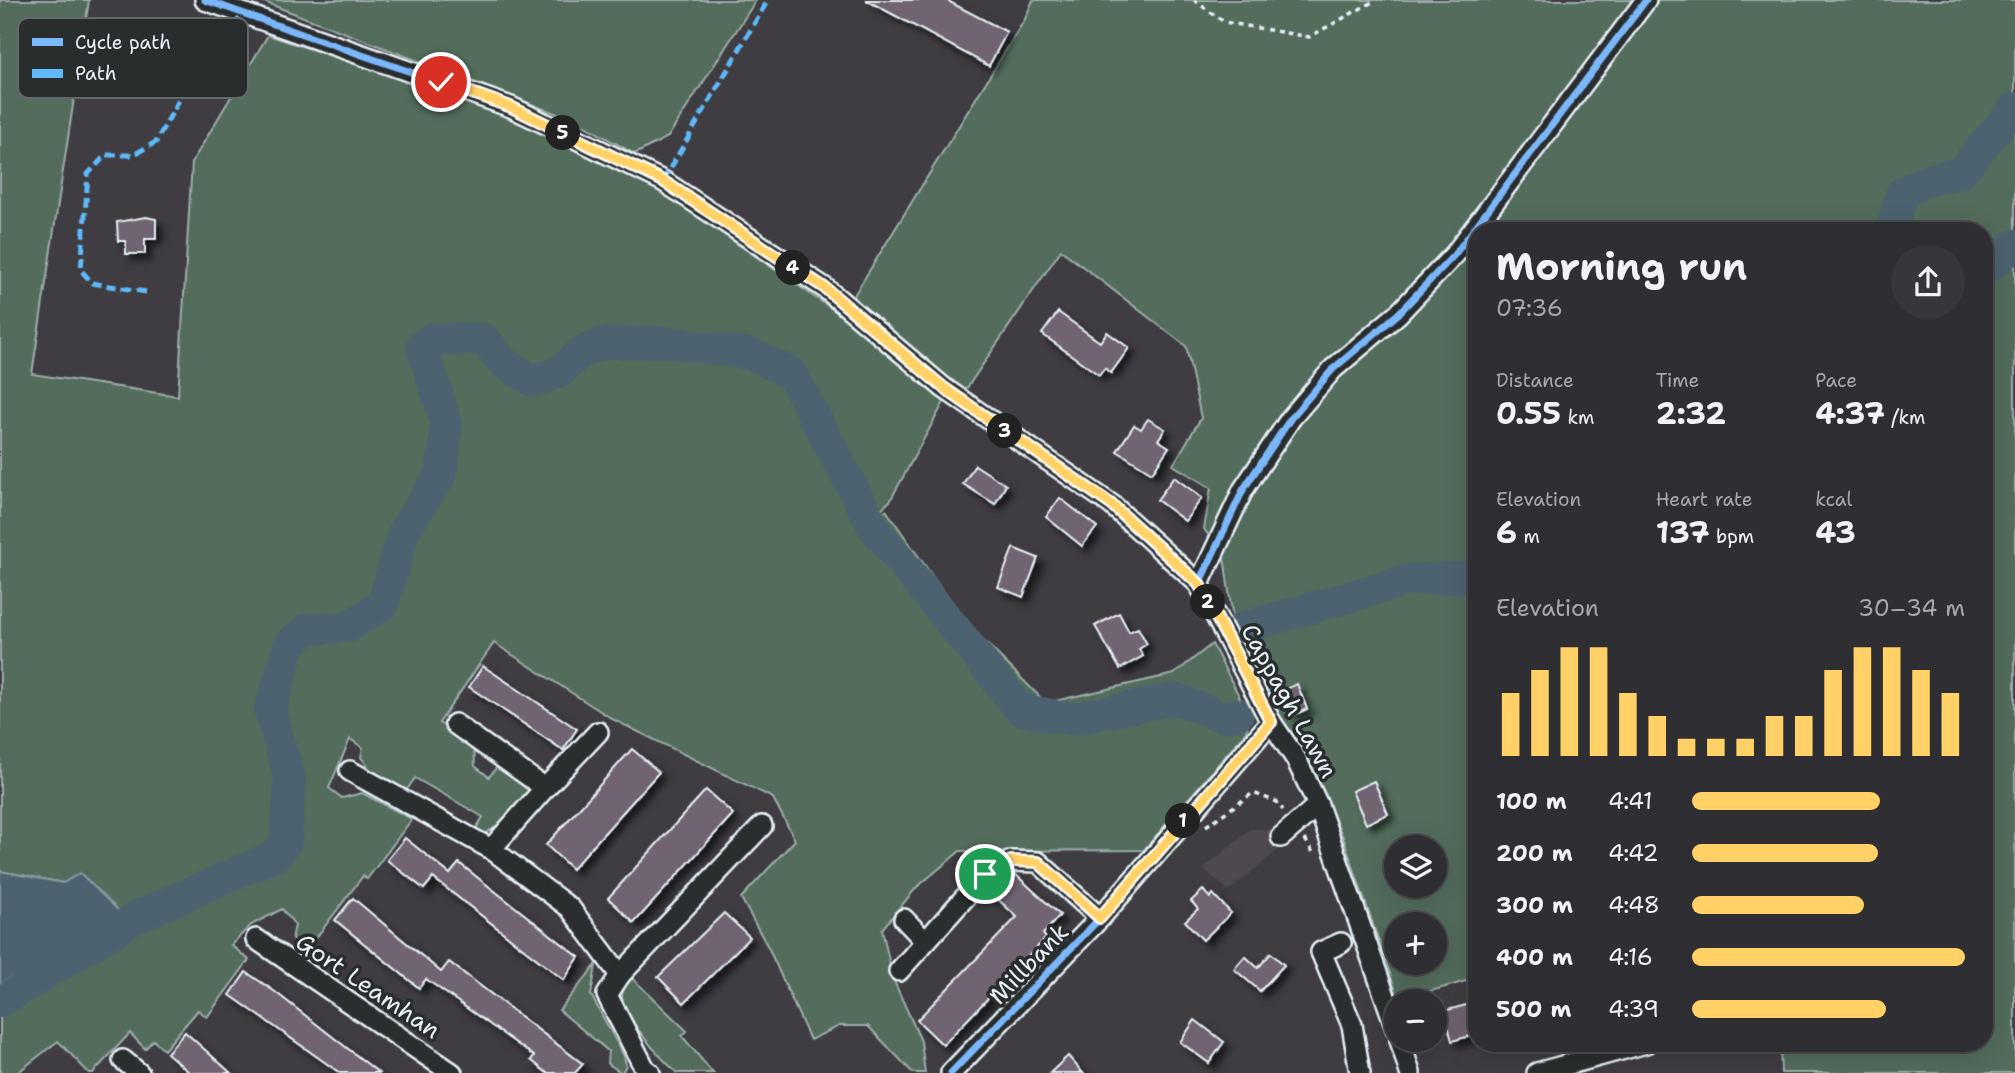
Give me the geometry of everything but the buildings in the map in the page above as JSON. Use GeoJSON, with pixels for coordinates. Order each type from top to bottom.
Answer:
{"type":"FeatureCollection","features":[{"type":"Feature","properties":{"kind":"street","name":"Cappagh Lawn"},"geometry":{"type":"LineString","coordinates":[[205,0],[511,107],[663,181],[825,288],[944,388],[1112,505],[1199,584],[1271,722],[1296,759],[1318,805],[1384,994]]}},
{"type":"Feature","properties":{"kind":"street"},"geometry":{"type":"LineString","coordinates":[[1479,222],[1646,0]]}},
{"type":"Feature","properties":{"kind":"street"},"geometry":{"type":"LineString","coordinates":[[1199,584],[1243,490],[1291,418],[1333,369],[1398,314],[1468,237]]}},
{"type":"Feature","properties":{"kind":"street","name":"Millbank"},"geometry":{"type":"LineString","coordinates":[[951,1073],[1100,918],[1271,722]]}},
{"type":"Feature","properties":{"kind":"street"},"geometry":{"type":"LineString","coordinates":[[455,724],[545,788]]}},
{"type":"Feature","properties":{"kind":"street"},"geometry":{"type":"LineString","coordinates":[[491,849],[598,732]]}},
{"type":"Feature","properties":{"kind":"street"},"geometry":{"type":"LineString","coordinates":[[350,771],[491,849],[570,908],[620,975]]}},
{"type":"Feature","properties":{"kind":"street"},"geometry":{"type":"LineString","coordinates":[[1281,837],[1318,805]]}},
{"type":"Feature","properties":{"kind":"street"},"geometry":{"type":"LineString","coordinates":[[645,1071],[607,995],[620,975],[762,826]]}},
{"type":"Feature","properties":{"kind":"street"},"geometry":{"type":"LineString","coordinates":[[899,971],[985,874],[1011,861],[1038,862],[1100,918]]}},
{"type":"Feature","properties":{"kind":"street"},"geometry":{"type":"LineString","coordinates":[[904,919],[925,941]]}},
{"type":"Feature","properties":{"kind":"street","name":"Gort Leamhan"},"geometry":{"type":"LineString","coordinates":[[257,939],[453,1073]]}},
{"type":"Feature","properties":{"kind":"street"},"geometry":{"type":"LineString","coordinates":[[1342,943],[1321,951],[1352,1025],[1360,1073]]}},
{"type":"Feature","properties":{"kind":"street"},"geometry":{"type":"LineString","coordinates":[[1404,1052],[1410,1073]]}},
{"type":"Feature","properties":{"kind":"street"},"geometry":{"type":"LineString","coordinates":[[1537,1073],[1613,1052]]}},
{"type":"Feature","properties":{"kind":"street"},"geometry":{"type":"LineString","coordinates":[[123,1060],[139,1073]]}},
{"type":"Feature","properties":{"kind":"path"},"geometry":{"type":"LineString","coordinates":[[1194,0],[1224,22],[1309,37],[1376,0]]}},
{"type":"Feature","properties":{"kind":"shaded area"},"geometry":{"type":"Polygon","coordinates":[[[1250,829],[1275,829],[1288,842],[1229,891],[1203,869],[1250,829]]]}},
{"type":"Feature","properties":{"kind":"green space"},"geometry":{"type":"Polygon","coordinates":[[[0,0],[89,0],[86,18],[18,18],[18,98],[74,98],[32,374],[178,396],[192,162],[230,98],[248,98],[248,68],[268,35],[512,116],[658,189],[835,311],[944,402],[890,501],[865,524],[886,510],[964,621],[1046,703],[1174,674],[1212,644],[1250,717],[1246,732],[1144,850],[960,851],[916,888],[882,929],[893,979],[921,1041],[925,1073],[913,1073],[868,1026],[839,1026],[810,1040],[769,949],[741,898],[795,840],[773,798],[614,720],[494,643],[439,723],[474,745],[475,766],[489,777],[496,768],[527,781],[530,792],[521,804],[499,825],[486,833],[475,830],[483,817],[415,778],[406,791],[371,771],[361,757],[363,748],[350,739],[329,788],[342,798],[362,793],[412,819],[367,879],[363,876],[306,951],[292,939],[295,925],[282,909],[251,925],[231,945],[249,960],[207,1017],[198,1010],[164,1050],[153,1040],[145,1049],[130,1033],[93,1073],[89,1073],[58,1041],[17,1073],[0,1073],[0,984],[120,912],[63,883],[0,871],[0,0]]]}},
{"type":"Feature","properties":{"kind":"green space"},"geometry":{"type":"Polygon","coordinates":[[[259,0],[756,0],[668,137],[635,154],[578,122],[259,0]]]}},
{"type":"Feature","properties":{"kind":"green space"},"geometry":{"type":"Polygon","coordinates":[[[1033,0],[2015,0],[2015,1073],[1781,1073],[1780,1052],[1993,1052],[1993,222],[1468,222],[1468,981],[1438,989],[1395,989],[1390,975],[1447,975],[1447,912],[1384,912],[1384,956],[1343,837],[1309,761],[1262,696],[1233,620],[1224,557],[1204,529],[1211,488],[1173,465],[1201,418],[1186,346],[1061,250],[964,392],[902,343],[853,297],[1025,19],[1033,0]]]}},
{"type":"Feature","properties":{"kind":"green space"},"geometry":{"type":"Polygon","coordinates":[[[596,965],[591,995],[624,1056],[626,1065],[622,1073],[607,1063],[608,1051],[559,1010],[596,965]]]}},
{"type":"Feature","properties":{"kind":"green space"},"geometry":{"type":"Polygon","coordinates":[[[632,978],[687,1031],[682,1036],[713,1073],[677,1073],[653,1048],[624,1006],[623,992],[632,978]]]}},
{"type":"Feature","properties":{"kind":"water"},"geometry":{"type":"Polygon","coordinates":[[[0,871],[63,883],[80,873],[121,913],[0,984],[0,871]]]}},
{"type":"Feature","properties":{"kind":"waterway"},"geometry":{"type":"LineString","coordinates":[[1894,222],[1902,193],[1925,181],[1961,172],[2015,108]]}},
{"type":"Feature","properties":{"kind":"waterway"},"geometry":{"type":"LineString","coordinates":[[1993,263],[2015,245]]}},
{"type":"Feature","properties":{"kind":"waterway"},"geometry":{"type":"LineString","coordinates":[[0,1002],[138,916],[275,856],[286,842],[290,779],[270,711],[290,643],[308,629],[348,627],[383,604],[404,530],[441,475],[447,425],[422,346],[432,338],[484,339],[504,363],[533,381],[560,372],[580,353],[603,343],[667,342],[751,354],[792,374],[874,528],[1020,709],[1071,719],[1176,699],[1223,717],[1238,714]]}},
{"type":"Feature","properties":{"kind":"waterway"},"geometry":{"type":"LineString","coordinates":[[1272,698],[1242,628],[1407,580],[1468,577]]}},
{"type":"Feature","properties":{"kind":"marked path"},"geometry":{"type":"LineString","coordinates":[[663,181],[768,0]]}},
{"type":"Feature","properties":{"kind":"marked path"},"geometry":{"type":"LineString","coordinates":[[239,18],[242,12]]}},
{"type":"Feature","properties":{"kind":"marked path"},"geometry":{"type":"LineString","coordinates":[[146,292],[92,283],[81,270],[88,174],[106,155],[133,155],[156,142],[180,98]]}},
{"type":"Feature","properties":{"kind":"cycle path"},"geometry":{"type":"LineString","coordinates":[[205,0],[511,107],[663,181],[825,288],[944,388],[1112,505],[1199,584],[1271,722],[1100,918],[951,1073]]}},
{"type":"Feature","properties":{"kind":"cycle path"},"geometry":{"type":"LineString","coordinates":[[1479,222],[1646,0]]}},
{"type":"Feature","properties":{"kind":"cycle path"},"geometry":{"type":"LineString","coordinates":[[1199,584],[1243,490],[1291,418],[1333,369],[1398,314],[1468,237]]}},
{"type":"Feature","properties":{"kind":"route"},"geometry":{"type":"LineString","coordinates":[[441,82],[511,107],[663,181],[825,288],[944,388],[1112,505],[1199,584],[1271,722],[1100,918],[1038,862],[1011,861],[985,874]]}}]}
